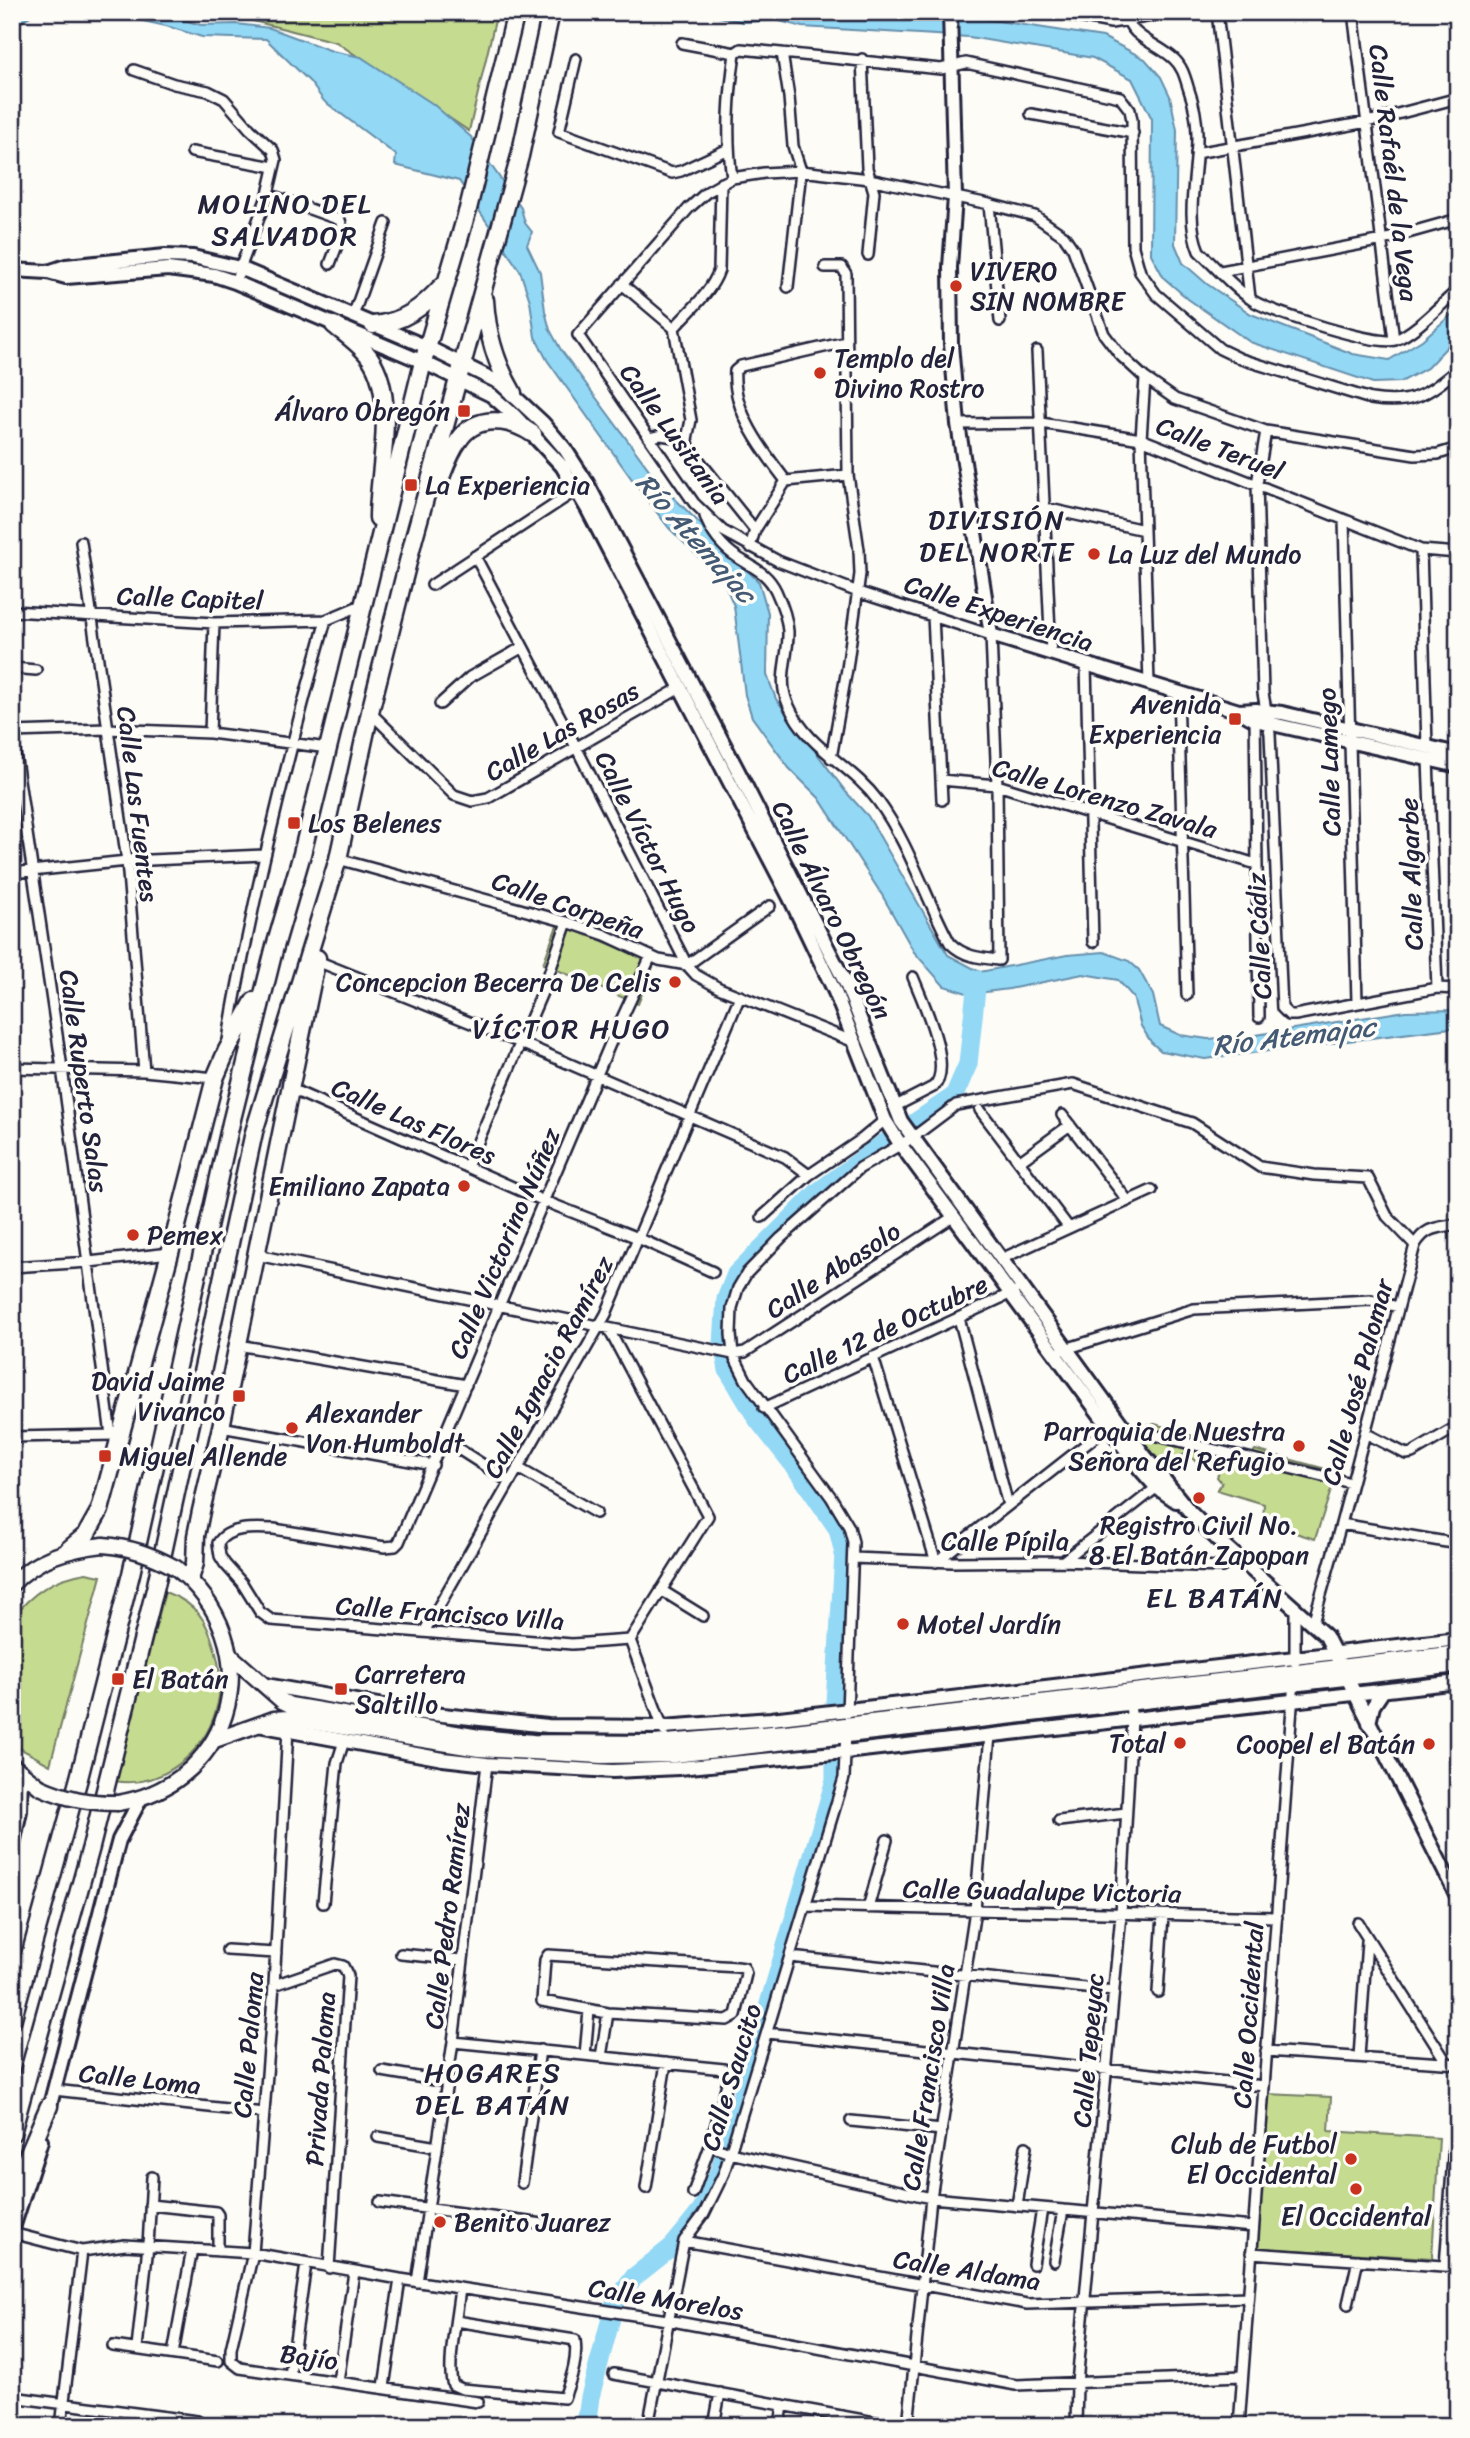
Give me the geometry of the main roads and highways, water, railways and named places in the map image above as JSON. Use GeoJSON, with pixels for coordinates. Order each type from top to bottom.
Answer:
{"type":"FeatureCollection","features":[{"type":"Feature","properties":{"kind":"highway"},"geometry":{"type":"LineString","coordinates":[[12,2021],[79,1778],[131,1574],[228,1137],[274,950],[302,854],[425,355],[468,209],[516,12]]}},
{"type":"Feature","properties":{"kind":"highway"},"geometry":{"type":"LineString","coordinates":[[12,2133],[91,1847],[152,1598],[254,1132],[338,859],[370,712],[414,538],[520,156],[551,12]]}},
{"type":"Feature","properties":{"kind":"highway"},"geometry":{"type":"LineString","coordinates":[[485,281],[486,316],[491,345],[500,370],[513,393]]}},
{"type":"Feature","properties":{"kind":"highway"},"geometry":{"type":"LineString","coordinates":[[373,325],[393,322],[413,313],[446,282]]}},
{"type":"Feature","properties":{"kind":"highway"},"geometry":{"type":"LineString","coordinates":[[334,325],[368,356],[381,384],[385,423],[378,509],[379,543]]}},
{"type":"Feature","properties":{"kind":"highway"},"geometry":{"type":"LineString","coordinates":[[414,538],[456,443],[464,433],[481,423],[494,421],[515,425],[533,434]]}},
{"type":"Feature","properties":{"kind":"highway"},"geometry":{"type":"LineString","coordinates":[[190,1579],[195,1563],[196,1536],[201,1511],[221,1427],[317,961],[325,903]]}},
{"type":"Feature","properties":{"kind":"highway"},"geometry":{"type":"LineString","coordinates":[[68,1550],[86,1535],[100,1510],[116,1435],[170,1253],[215,1078],[257,993],[274,950]]}},
{"type":"Feature","properties":{"kind":"highway"},"geometry":{"type":"LineString","coordinates":[[12,2192],[52,2098]]}},
{"type":"Feature","properties":{"kind":"main road"},"geometry":{"type":"LineString","coordinates":[[12,1584],[42,1561],[68,1550],[103,1545],[131,1548],[155,1556],[176,1568],[205,1595],[226,1634],[231,1656],[229,1703],[215,1740],[204,1756],[183,1776],[159,1791],[118,1803],[91,1803],[65,1798],[40,1787],[17,1770]]}},
{"type":"Feature","properties":{"kind":"main road"},"geometry":{"type":"LineString","coordinates":[[1345,1672],[1458,1653]]}},
{"type":"Feature","properties":{"kind":"main road"},"geometry":{"type":"LineString","coordinates":[[231,1656],[290,1705],[444,1732],[674,1755],[817,1721],[846,1723],[1295,1671],[1345,1672],[1458,1665]]}},
{"type":"Feature","properties":{"kind":"main road"},"geometry":{"type":"LineString","coordinates":[[215,1740],[274,1719],[287,1718],[479,1749],[601,1756],[674,1755],[795,1742],[846,1723]]}},
{"type":"Feature","properties":{"kind":"water"},"geometry":{"type":"Polygon","coordinates":[[[13,12],[36,12],[12,28],[13,12]]]}},
{"type":"Feature","properties":{"kind":"water","name":"Río Atemajac"},"geometry":{"type":"Polygon","coordinates":[[[102,12],[158,12],[201,25],[236,24],[270,28],[332,51],[361,57],[433,104],[471,137],[521,208],[525,223],[532,232],[527,245],[540,272],[550,330],[561,350],[659,483],[759,582],[768,613],[767,675],[776,699],[846,792],[868,816],[948,955],[980,972],[1067,955],[1104,952],[1129,961],[1139,970],[1153,995],[1160,1026],[1180,1035],[1208,1039],[1256,1035],[1405,1011],[1458,1010],[1458,1027],[1205,1059],[1161,1051],[1151,1042],[1141,1026],[1133,997],[1118,980],[1083,974],[970,994],[944,986],[914,952],[882,895],[819,798],[789,768],[752,717],[745,695],[734,606],[724,582],[669,528],[547,360],[535,337],[530,301],[520,271],[459,181],[395,165],[396,155],[324,101],[310,82],[266,39],[202,37],[102,12]]]}},
{"type":"Feature","properties":{"kind":"water"},"geometry":{"type":"Polygon","coordinates":[[[698,12],[901,12],[965,16],[1103,37],[1145,59],[1161,77],[1170,96],[1177,130],[1175,244],[1183,263],[1207,284],[1251,314],[1353,354],[1389,360],[1422,340],[1458,309],[1458,335],[1427,368],[1401,382],[1373,383],[1250,342],[1188,299],[1164,278],[1151,254],[1152,119],[1132,79],[1093,58],[969,37],[802,27],[776,20],[743,22],[698,12]]]}},
{"type":"Feature","properties":{"kind":"waterway"},"geometry":{"type":"LineString","coordinates":[[586,2426],[590,2397],[615,2303],[634,2277],[672,2247],[702,2210],[720,2170],[835,1780],[835,1702],[844,1554],[838,1529],[796,1468],[758,1420],[728,1370],[723,1343],[726,1299],[736,1274],[818,1192],[954,1096],[968,1064],[977,980]]}},
{"type":"Feature","properties":{"kind":"place","name":"VIVERO SIN NOMBRE"},"geometry":{"type":"Point","coordinates":[956,286]}},
{"type":"Feature","properties":{"kind":"place","name":"Templo del Divino Rostro"},"geometry":{"type":"Point","coordinates":[820,373]}},
{"type":"Feature","properties":{"kind":"place","name":"Álvaro Obregón"},"geometry":{"type":"Point","coordinates":[464,411]}},
{"type":"Feature","properties":{"kind":"place","name":"La Experiencia"},"geometry":{"type":"Point","coordinates":[411,485]}},
{"type":"Feature","properties":{"kind":"place","name":"La Luz del Mundo"},"geometry":{"type":"Point","coordinates":[1094,554]}},
{"type":"Feature","properties":{"kind":"place","name":"Avenida Experiencia"},"geometry":{"type":"Point","coordinates":[1235,719]}},
{"type":"Feature","properties":{"kind":"place","name":"Los Belenes"},"geometry":{"type":"Point","coordinates":[294,823]}},
{"type":"Feature","properties":{"kind":"place","name":"Concepcion Becerra De Celis"},"geometry":{"type":"Point","coordinates":[675,982]}},
{"type":"Feature","properties":{"kind":"place","name":"Emiliano Zapata"},"geometry":{"type":"Point","coordinates":[464,1186]}},
{"type":"Feature","properties":{"kind":"place","name":"Pemex"},"geometry":{"type":"Point","coordinates":[133,1235]}},
{"type":"Feature","properties":{"kind":"place","name":"David Jaime Vivanco"},"geometry":{"type":"Point","coordinates":[239,1396]}},
{"type":"Feature","properties":{"kind":"place","name":"Alexander Von Humboldt"},"geometry":{"type":"Point","coordinates":[292,1428]}},
{"type":"Feature","properties":{"kind":"place","name":"Parroquia de Nuestra Señora del Refugio"},"geometry":{"type":"Point","coordinates":[1299,1446]}},
{"type":"Feature","properties":{"kind":"place","name":"Miguel Allende"},"geometry":{"type":"Point","coordinates":[105,1456]}},
{"type":"Feature","properties":{"kind":"place","name":"Registro Civil No. 8 El Batán Zapopan"},"geometry":{"type":"Point","coordinates":[1199,1498]}},
{"type":"Feature","properties":{"kind":"place","name":"Motel Jardín"},"geometry":{"type":"Point","coordinates":[903,1624]}},
{"type":"Feature","properties":{"kind":"place","name":"El Batán"},"geometry":{"type":"Point","coordinates":[118,1679]}},
{"type":"Feature","properties":{"kind":"place","name":"Carretera Saltillo"},"geometry":{"type":"Point","coordinates":[341,1689]}},
{"type":"Feature","properties":{"kind":"place","name":"Total"},"geometry":{"type":"Point","coordinates":[1180,1743]}},
{"type":"Feature","properties":{"kind":"place","name":"Coopel el Batán"},"geometry":{"type":"Point","coordinates":[1429,1744]}},
{"type":"Feature","properties":{"kind":"place","name":"Club de Futbol El Occidental"},"geometry":{"type":"Point","coordinates":[1351,2159]}},
{"type":"Feature","properties":{"kind":"place","name":"El Occidental"},"geometry":{"type":"Point","coordinates":[1356,2189]}},
{"type":"Feature","properties":{"kind":"place","name":"Benito Juarez"},"geometry":{"type":"Point","coordinates":[440,2222]}},
{"type":"Feature","properties":{"kind":"district","name":"MOLINO DEL SALVADOR"},"geometry":{"type":"Point","coordinates":[285,219]}},
{"type":"Feature","properties":{"kind":"district","name":"DIVISIÓN DEL NORTE"},"geometry":{"type":"Point","coordinates":[997,535]}},
{"type":"Feature","properties":{"kind":"district","name":"VÍCTOR HUGO"},"geometry":{"type":"Point","coordinates":[572,1028]}},
{"type":"Feature","properties":{"kind":"district","name":"EL BATÁN"},"geometry":{"type":"Point","coordinates":[1215,1597]}},
{"type":"Feature","properties":{"kind":"district","name":"HOGARES DEL BATÁN"},"geometry":{"type":"Point","coordinates":[493,2088]}}]}
